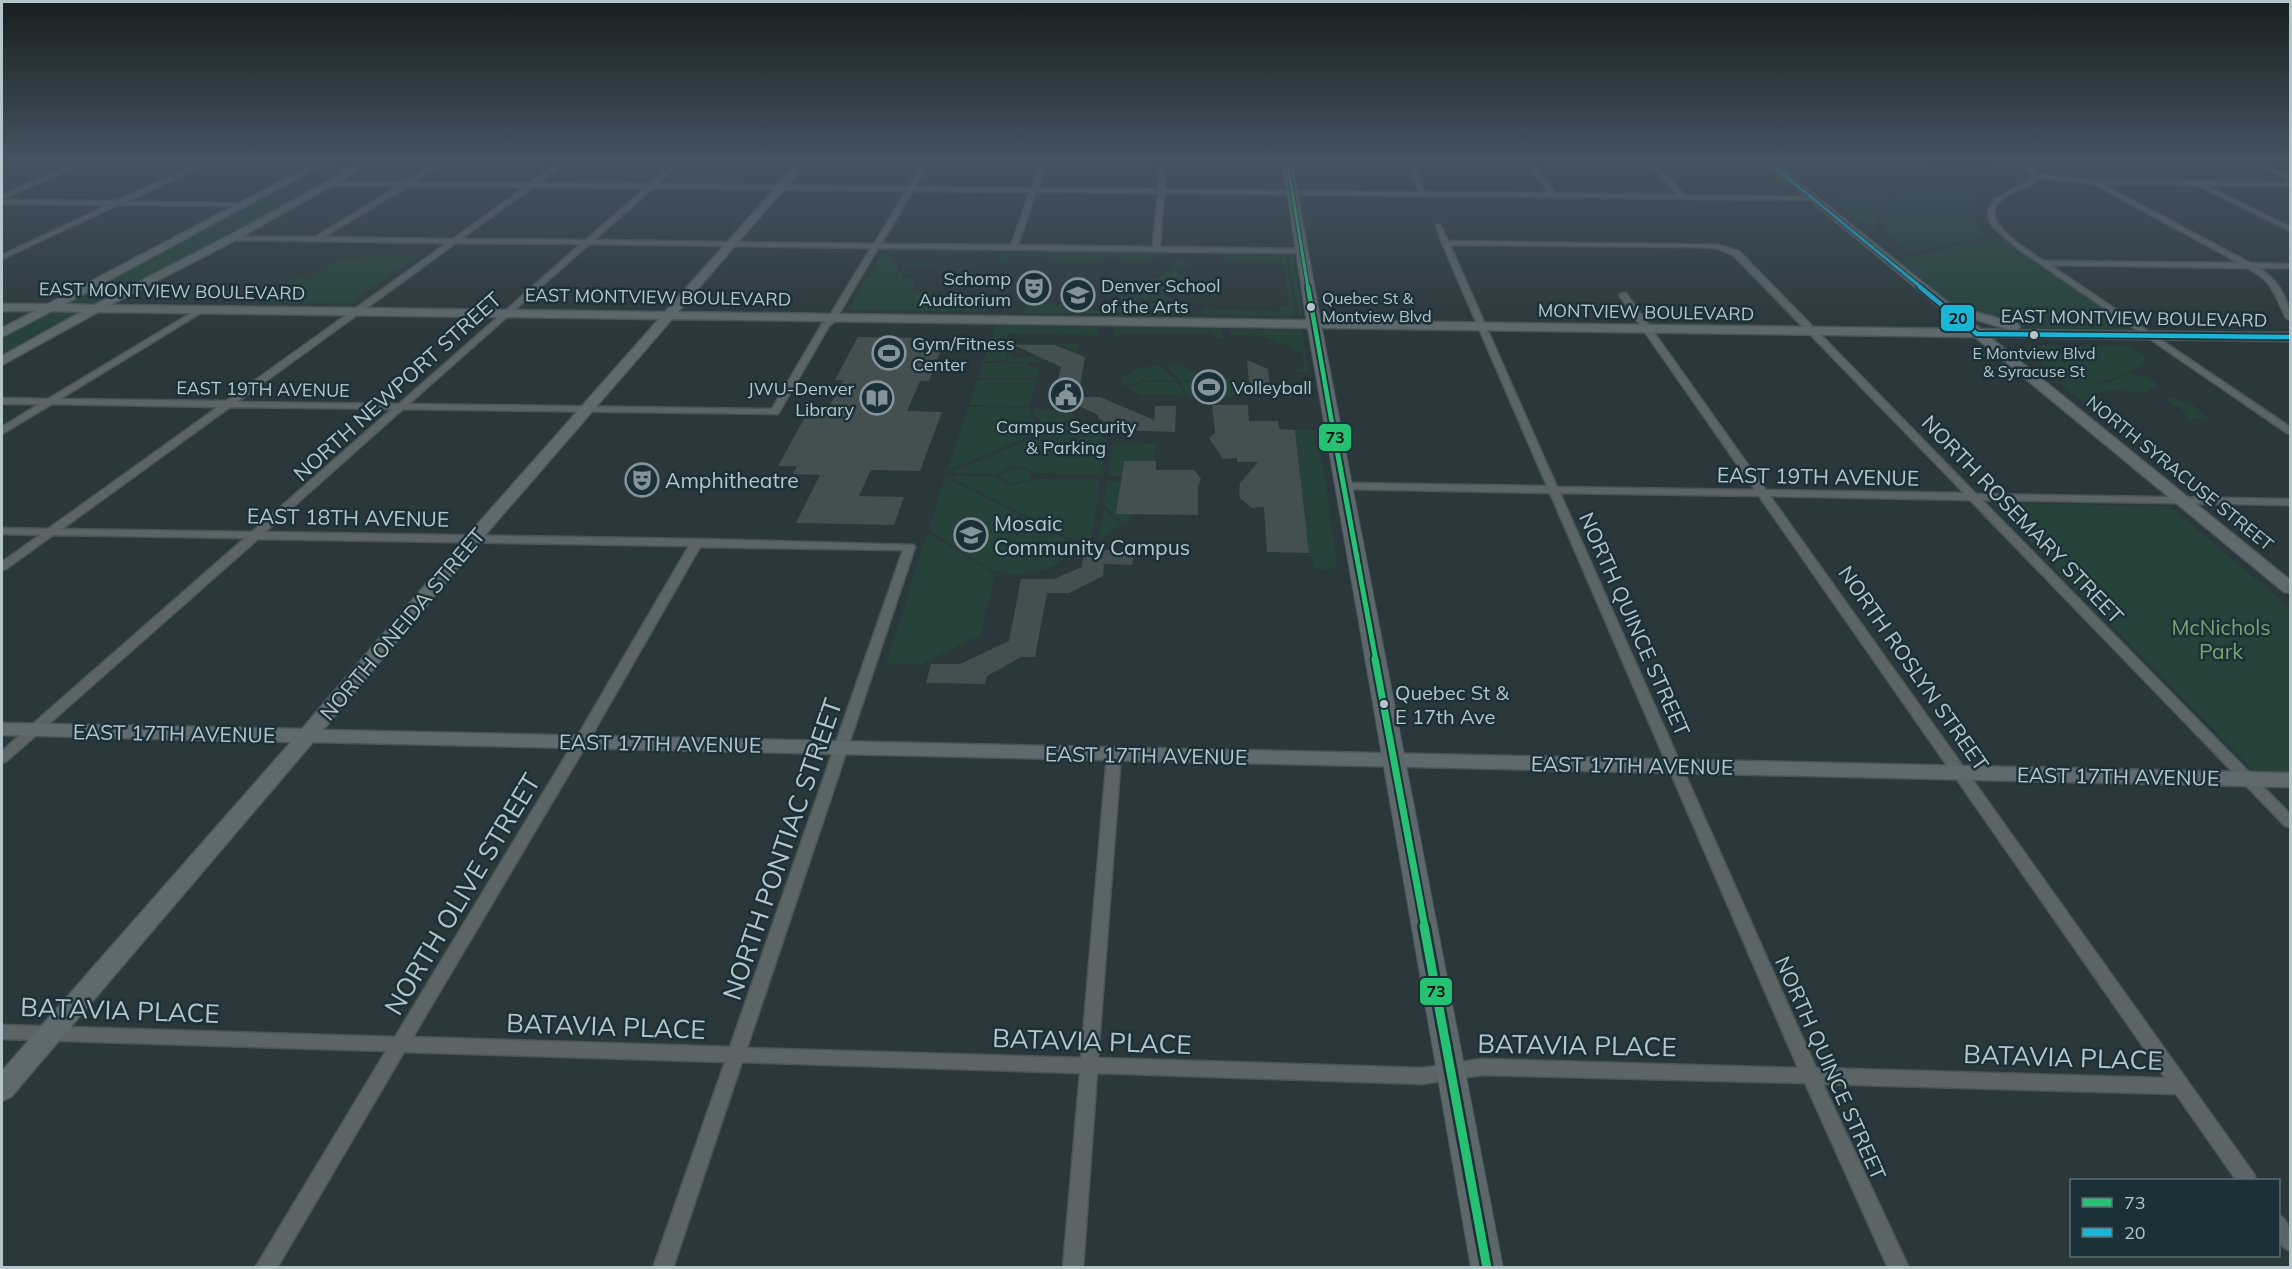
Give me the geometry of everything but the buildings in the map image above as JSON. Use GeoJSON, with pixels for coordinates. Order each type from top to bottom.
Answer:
{"type":"FeatureCollection","features":[{"type":"Feature","properties":{"kind":"main road"},"geometry":{"type":"LineString","coordinates":[[1297,219],[1314,324],[1487,1268]]}},
{"type":"Feature","properties":{"kind":"street"},"geometry":{"type":"LineString","coordinates":[[2,257],[84,219]]}},
{"type":"Feature","properties":{"kind":"street"},"geometry":{"type":"LineString","coordinates":[[2,333],[214,219]]}},
{"type":"Feature","properties":{"kind":"street"},"geometry":{"type":"LineString","coordinates":[[2,361],[266,219]]}},
{"type":"Feature","properties":{"kind":"street"},"geometry":{"type":"LineString","coordinates":[[315,239],[347,219]]}},
{"type":"Feature","properties":{"kind":"street"},"geometry":{"type":"LineString","coordinates":[[2,567],[483,219]]}},
{"type":"Feature","properties":{"kind":"street","name":"NORTH NEWPORT STREET"},"geometry":{"type":"LineString","coordinates":[[2,758],[614,219]]}},
{"type":"Feature","properties":{"kind":"street","name":"NORTH ONEIDA STREET"},"geometry":{"type":"LineString","coordinates":[[2,1089],[474,538],[754,219]]}},
{"type":"Feature","properties":{"kind":"street"},"geometry":{"type":"LineString","coordinates":[[833,318],[893,219]]}},
{"type":"Feature","properties":{"kind":"street"},"geometry":{"type":"LineString","coordinates":[[1014,248],[1023,219]]}},
{"type":"Feature","properties":{"kind":"street"},"geometry":{"type":"LineString","coordinates":[[1156,249],[1159,219]]}},
{"type":"Feature","properties":{"kind":"street","name":"NORTH SYRACUSE STREET"},"geometry":{"type":"LineString","coordinates":[[1838,219],[2290,588]]}},
{"type":"Feature","properties":{"kind":"street"},"geometry":{"type":"LineString","coordinates":[[1992,219],[2004,235],[2148,336],[2290,431]]}},
{"type":"Feature","properties":{"kind":"street"},"geometry":{"type":"LineString","coordinates":[[2162,219],[2271,281],[2290,318]]}},
{"type":"Feature","properties":{"kind":"street"},"geometry":{"type":"LineString","coordinates":[[2270,219],[2290,229]]}},
{"type":"Feature","properties":{"kind":"street","name":"NORTH QUINCE STREET"},"geometry":{"type":"LineString","coordinates":[[1438,226],[1810,1075],[1899,1268]]}},
{"type":"Feature","properties":{"kind":"street"},"geometry":{"type":"LineString","coordinates":[[232,238],[1302,251]]}},
{"type":"Feature","properties":{"kind":"street","name":"NORTH ROSEMARY STREET"},"geometry":{"type":"LineString","coordinates":[[1445,243],[1696,245],[1724,248],[1740,255],[2290,822]]}},
{"type":"Feature","properties":{"kind":"street"},"geometry":{"type":"LineString","coordinates":[[2044,263],[2290,266]]}},
{"type":"Feature","properties":{"kind":"street","name":"NORTH ROSLYN STREET"},"geometry":{"type":"LineString","coordinates":[[1623,295],[2246,1179]]}},
{"type":"Feature","properties":{"kind":"street"},"geometry":{"type":"LineString","coordinates":[[1939,301],[1991,322],[2078,335]]}},
{"type":"Feature","properties":{"kind":"street","name":"EAST MONTVIEW BOULEVARD"},"geometry":{"type":"LineString","coordinates":[[2,307],[1314,324]]}},
{"type":"Feature","properties":{"kind":"street"},"geometry":{"type":"LineString","coordinates":[[2,431],[201,309]]}},
{"type":"Feature","properties":{"kind":"street","name":"EAST 19TH AVENUE"},"geometry":{"type":"LineString","coordinates":[[2,401],[776,412],[826,324],[833,318]]}},
{"type":"Feature","properties":{"kind":"street","name":"MONTVIEW BOULEVARD"},"geometry":{"type":"LineString","coordinates":[[1314,324],[1977,334]]}},
{"type":"Feature","properties":{"kind":"street","name":"EAST MONTVIEW BOULEVARD"},"geometry":{"type":"LineString","coordinates":[[1977,334],[2290,337]]}},
{"type":"Feature","properties":{"kind":"street","name":"EAST 19TH AVENUE"},"geometry":{"type":"LineString","coordinates":[[1344,486],[2290,502]]}},
{"type":"Feature","properties":{"kind":"street","name":"EAST 18TH AVENUE"},"geometry":{"type":"LineString","coordinates":[[2,531],[910,547]]}},
{"type":"Feature","properties":{"kind":"street","name":"NORTH OLIVE STREET"},"geometry":{"type":"LineString","coordinates":[[265,1268],[581,742],[697,542]]}},
{"type":"Feature","properties":{"kind":"street","name":"NORTH PONTIAC STREET"},"geometry":{"type":"LineString","coordinates":[[663,1268],[910,547]]}},
{"type":"Feature","properties":{"kind":"street","name":"EAST 17TH AVENUE"},"geometry":{"type":"LineString","coordinates":[[2,729],[2290,780]]}},
{"type":"Feature","properties":{"kind":"street"},"geometry":{"type":"LineString","coordinates":[[1073,1268],[1114,755]]}},
{"type":"Feature","properties":{"kind":"street","name":"BATAVIA PLACE"},"geometry":{"type":"LineString","coordinates":[[2,1032],[737,1057],[1422,1076],[1481,1067],[2180,1086]]}},
{"type":"Feature","properties":{"kind":"street"},"geometry":{"type":"LineString","coordinates":[[2280,1227],[2290,1241]]}},
{"type":"Feature","properties":{"kind":"green space"},"geometry":{"type":"Polygon","coordinates":[[[223,219],[258,219],[100,303],[67,302],[223,219]]]}},
{"type":"Feature","properties":{"kind":"green space"},"geometry":{"type":"Polygon","coordinates":[[[1858,219],[1875,219],[1880,236],[1858,219]]]}},
{"type":"Feature","properties":{"kind":"green space"},"geometry":{"type":"Polygon","coordinates":[[[1881,219],[1976,219],[1987,236],[1910,253],[1894,240],[1881,219]]]}},
{"type":"Feature","properties":{"kind":"green space"},"geometry":{"type":"Polygon","coordinates":[[[2004,235],[2148,336],[2078,335],[2001,324],[1955,309],[1891,262],[2004,235]]]}},
{"type":"Feature","properties":{"kind":"green space"},"geometry":{"type":"Polygon","coordinates":[[[884,249],[993,251],[985,255],[984,253],[942,252],[939,255],[938,252],[897,252],[887,254],[885,257],[893,258],[891,262],[899,263],[894,278],[915,278],[913,292],[931,292],[930,301],[980,302],[987,307],[985,312],[848,310],[867,278],[889,278],[869,277],[884,249]]]}},
{"type":"Feature","properties":{"kind":"green space"},"geometry":{"type":"Polygon","coordinates":[[[1004,251],[1189,253],[1155,256],[1155,260],[1099,258],[1099,261],[1053,262],[1053,260],[1030,256],[1013,256],[1007,257],[1007,263],[904,266],[903,277],[898,277],[903,262],[991,262],[1003,260],[997,257],[1004,251]]]}},
{"type":"Feature","properties":{"kind":"green space"},"geometry":{"type":"Polygon","coordinates":[[[1205,253],[1286,254],[1295,313],[1292,315],[1295,317],[1206,316],[1260,315],[1203,314],[1203,308],[1208,306],[1218,310],[1280,311],[1280,307],[1290,306],[1283,263],[1274,263],[1273,260],[1222,260],[1222,255],[1205,253]]]}},
{"type":"Feature","properties":{"kind":"green space"},"geometry":{"type":"Polygon","coordinates":[[[375,254],[418,256],[350,303],[262,303],[263,298],[294,277],[309,278],[336,260],[361,260],[375,254]]]}},
{"type":"Feature","properties":{"kind":"green space"},"geometry":{"type":"Polygon","coordinates":[[[1288,254],[1293,254],[1303,317],[1298,314],[1288,254]]]}},
{"type":"Feature","properties":{"kind":"green space"},"geometry":{"type":"Polygon","coordinates":[[[1179,259],[1190,264],[1184,268],[1176,268],[1183,269],[1178,270],[1178,274],[1184,275],[1183,280],[1161,282],[1143,278],[1159,278],[1169,269],[1174,269],[1170,268],[1179,259]]]}},
{"type":"Feature","properties":{"kind":"green space"},"geometry":{"type":"Polygon","coordinates":[[[1133,287],[1177,300],[1121,299],[1122,294],[1141,294],[1133,287]]]}},
{"type":"Feature","properties":{"kind":"green space"},"geometry":{"type":"Polygon","coordinates":[[[161,293],[208,294],[191,302],[150,300],[161,293]]]}},
{"type":"Feature","properties":{"kind":"green space"},"geometry":{"type":"Polygon","coordinates":[[[1101,303],[1177,303],[1184,306],[1183,313],[1021,313],[1021,310],[1034,304],[1085,305],[1084,309],[1100,310],[1101,303]]]}},
{"type":"Feature","properties":{"kind":"green space"},"geometry":{"type":"Polygon","coordinates":[[[47,313],[79,313],[2,355],[2,337],[47,313]]]}},
{"type":"Feature","properties":{"kind":"green space"},"geometry":{"type":"Polygon","coordinates":[[[995,326],[1100,327],[1097,338],[1093,335],[1008,333],[1004,341],[990,341],[995,326]]]}},
{"type":"Feature","properties":{"kind":"green space"},"geometry":{"type":"Polygon","coordinates":[[[1115,327],[1221,328],[1222,339],[1214,338],[1213,333],[1120,333],[1119,338],[1113,336],[1115,327]]]}},
{"type":"Feature","properties":{"kind":"green space"},"geometry":{"type":"Polygon","coordinates":[[[1230,329],[1302,330],[1309,372],[1295,372],[1294,370],[1304,367],[1301,352],[1265,337],[1231,335],[1230,329]]]}},
{"type":"Feature","properties":{"kind":"green space"},"geometry":{"type":"Polygon","coordinates":[[[989,343],[1009,345],[1004,362],[983,361],[989,343]]]}},
{"type":"Feature","properties":{"kind":"green space"},"geometry":{"type":"Polygon","coordinates":[[[1012,343],[1080,344],[1078,353],[1060,345],[1013,345],[1010,357],[1042,357],[1045,360],[1006,362],[1012,343]]]}},
{"type":"Feature","properties":{"kind":"green space"},"geometry":{"type":"Polygon","coordinates":[[[2026,345],[2127,346],[2144,356],[2146,363],[2118,377],[2095,383],[2111,382],[2132,372],[2159,383],[2145,393],[2105,390],[2094,396],[2102,402],[2084,402],[2058,382],[2065,382],[2023,348],[2026,345]]]}},
{"type":"Feature","properties":{"kind":"green space"},"geometry":{"type":"Polygon","coordinates":[[[983,363],[1028,363],[1028,366],[1040,369],[1035,378],[978,378],[983,363]]]}},
{"type":"Feature","properties":{"kind":"green space"},"geometry":{"type":"Polygon","coordinates":[[[1158,365],[1177,381],[1144,380],[1126,386],[1122,385],[1123,377],[1137,369],[1158,365]]]}},
{"type":"Feature","properties":{"kind":"green space"},"geometry":{"type":"Polygon","coordinates":[[[1165,365],[1185,365],[1187,370],[1213,372],[1228,377],[1181,381],[1165,365]]]}},
{"type":"Feature","properties":{"kind":"green space"},"geometry":{"type":"Polygon","coordinates":[[[1230,378],[1241,391],[1227,398],[1188,398],[1181,382],[1230,378]]]}},
{"type":"Feature","properties":{"kind":"green space"},"geometry":{"type":"Polygon","coordinates":[[[977,380],[1037,381],[1029,406],[969,405],[977,380]]]}},
{"type":"Feature","properties":{"kind":"green space"},"geometry":{"type":"Polygon","coordinates":[[[1143,382],[1178,382],[1184,395],[1142,395],[1128,389],[1143,382]]]}},
{"type":"Feature","properties":{"kind":"green space"},"geometry":{"type":"Polygon","coordinates":[[[2171,398],[2193,405],[2209,419],[2190,419],[2181,409],[2164,400],[2171,398]]]}},
{"type":"Feature","properties":{"kind":"green space"},"geometry":{"type":"Polygon","coordinates":[[[968,407],[1030,408],[1029,414],[1046,429],[947,471],[968,407]]]}},
{"type":"Feature","properties":{"kind":"green space"},"geometry":{"type":"Polygon","coordinates":[[[1033,408],[1057,410],[1077,416],[1049,428],[1032,413],[1033,408]]]}},
{"type":"Feature","properties":{"kind":"green space"},"geometry":{"type":"Polygon","coordinates":[[[1082,418],[1107,440],[1102,475],[1035,473],[1024,467],[1014,466],[997,474],[951,472],[1082,418]]]}},
{"type":"Feature","properties":{"kind":"green space"},"geometry":{"type":"Polygon","coordinates":[[[1295,430],[1318,430],[1337,566],[1329,570],[1315,569],[1309,553],[1295,430]]]}},
{"type":"Feature","properties":{"kind":"green space"},"geometry":{"type":"Polygon","coordinates":[[[1113,443],[1155,444],[1154,461],[1124,461],[1121,476],[1108,476],[1113,443]]]}},
{"type":"Feature","properties":{"kind":"green space"},"geometry":{"type":"Polygon","coordinates":[[[1021,468],[1031,474],[1028,480],[1011,483],[1001,477],[1002,473],[1021,468]]]}},
{"type":"Feature","properties":{"kind":"green space"},"geometry":{"type":"Polygon","coordinates":[[[949,476],[997,477],[1006,484],[1016,485],[1033,479],[1100,480],[1092,538],[1076,540],[1069,537],[949,476]]]}},
{"type":"Feature","properties":{"kind":"green space"},"geometry":{"type":"Polygon","coordinates":[[[945,477],[1069,540],[1069,553],[1053,566],[1028,573],[1002,573],[979,563],[929,529],[945,477]]]}},
{"type":"Feature","properties":{"kind":"green space"},"geometry":{"type":"Polygon","coordinates":[[[1107,481],[1121,481],[1117,514],[1133,514],[1123,523],[1103,505],[1107,481]]]}},
{"type":"Feature","properties":{"kind":"green space","name":"McNichols Park"},"geometry":{"type":"Polygon","coordinates":[[[1992,503],[2169,506],[2290,608],[2290,772],[2254,771],[1992,503]]]}},
{"type":"Feature","properties":{"kind":"green space"},"geometry":{"type":"Polygon","coordinates":[[[1103,508],[1120,525],[1099,540],[1103,508]]]}},
{"type":"Feature","properties":{"kind":"green space"},"geometry":{"type":"Polygon","coordinates":[[[927,533],[992,572],[994,577],[981,635],[921,664],[886,664],[927,533]]]}},
{"type":"Feature","properties":{"kind":"transit line","name":"73"},"geometry":{"type":"LineString","coordinates":[[1297,219],[1487,1268]]}},
{"type":"Feature","properties":{"kind":"transit line","name":"20"},"geometry":{"type":"LineString","coordinates":[[1838,219],[1977,334],[2290,337]]}},
{"type":"Feature","properties":{"kind":"place","name":"Schomp Auditorium"},"geometry":{"type":"Point","coordinates":[1034,288]}},
{"type":"Feature","properties":{"kind":"place","name":"Denver School of the Arts"},"geometry":{"type":"Point","coordinates":[1078,295]}},
{"type":"Feature","properties":{"kind":"place","name":"Quebec St & Montview Blvd"},"geometry":{"type":"Point","coordinates":[1311,307]}},
{"type":"Feature","properties":{"kind":"place","name":"E Montview Blvd & Syracuse St"},"geometry":{"type":"Point","coordinates":[2034,335]}},
{"type":"Feature","properties":{"kind":"place","name":"Gym/Fitness Center"},"geometry":{"type":"Point","coordinates":[889,353]}},
{"type":"Feature","properties":{"kind":"place","name":"Volleyball"},"geometry":{"type":"Point","coordinates":[1209,387]}},
{"type":"Feature","properties":{"kind":"place","name":"Campus Security & Parking"},"geometry":{"type":"Point","coordinates":[1066,395]}},
{"type":"Feature","properties":{"kind":"place","name":"JWU-Denver Library"},"geometry":{"type":"Point","coordinates":[877,398]}},
{"type":"Feature","properties":{"kind":"place","name":"Amphitheatre"},"geometry":{"type":"Point","coordinates":[642,480]}},
{"type":"Feature","properties":{"kind":"place","name":"Mosaic Community Campus"},"geometry":{"type":"Point","coordinates":[971,535]}},
{"type":"Feature","properties":{"kind":"place","name":"Quebec St & E 17th Ave"},"geometry":{"type":"Point","coordinates":[1384,704]}}]}
